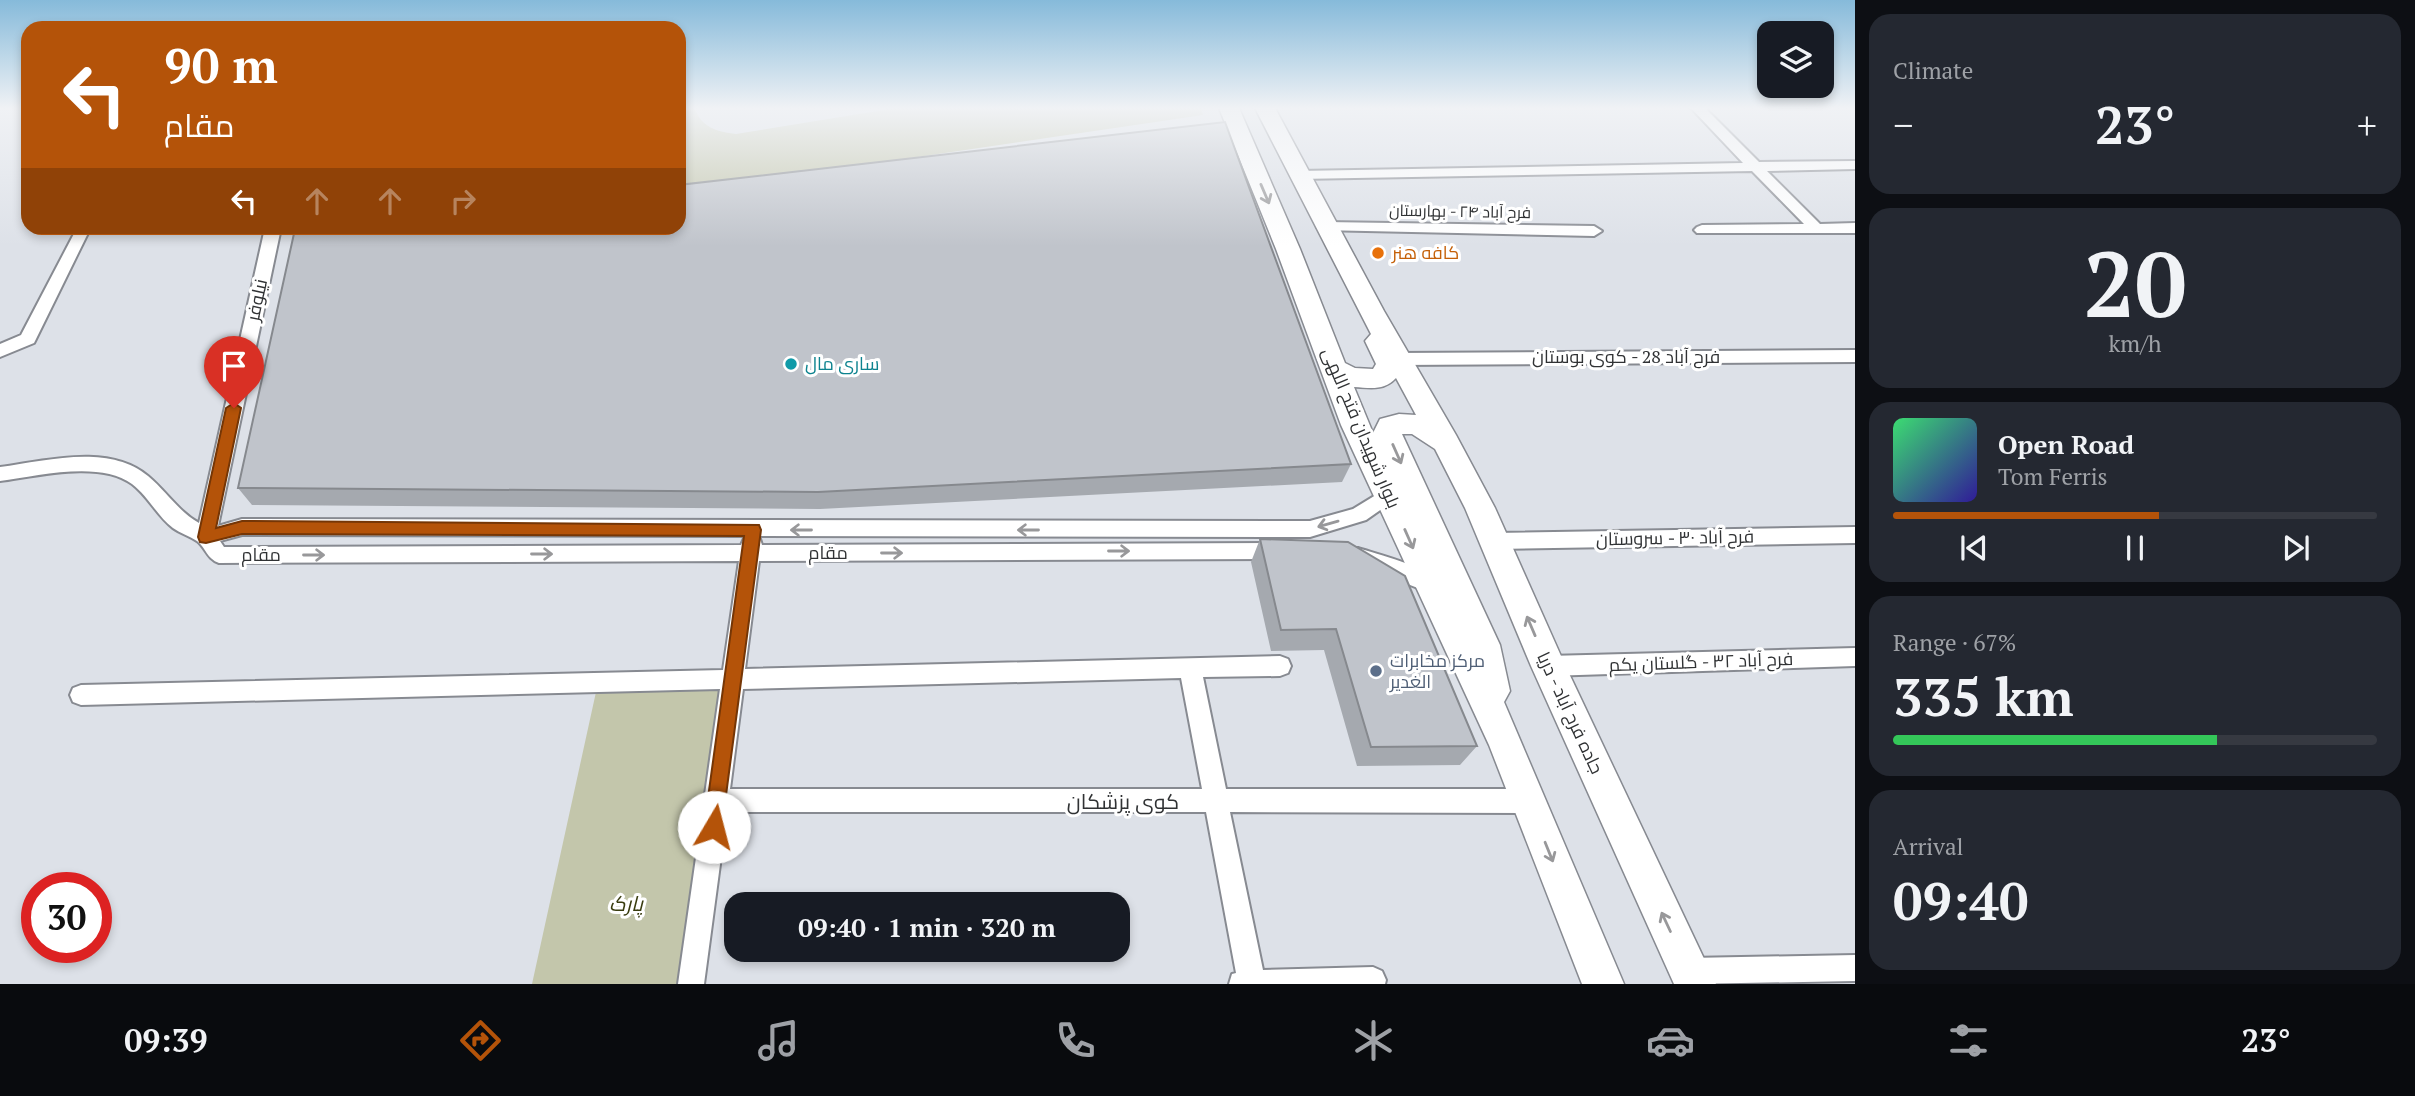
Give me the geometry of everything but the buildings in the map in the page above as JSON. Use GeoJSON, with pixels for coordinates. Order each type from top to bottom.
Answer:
{"type":"FeatureCollection","features":[{"type":"Feature","properties":{"kind":"main road","name":"بلوار شهیدان فتح اللهی"},"geometry":{"type":"LineString","coordinates":[[1248,154],[1288,249],[1355,425],[1506,743]]}},
{"type":"Feature","properties":{"kind":"main road"},"geometry":{"type":"LineString","coordinates":[[1288,154],[1397,359],[1446,442]]}},
{"type":"Feature","properties":{"kind":"main road"},"geometry":{"type":"LineString","coordinates":[[1334,369],[1351,377],[1379,379],[1389,364],[1348,282],[1348,268]]}},
{"type":"Feature","properties":{"kind":"main road"},"geometry":{"type":"LineString","coordinates":[[1446,442],[1415,423],[1390,426],[1387,433],[1483,645],[1506,743],[1603,984]]}},
{"type":"Feature","properties":{"kind":"main road","name":"جاده فرح آباد - دریا"},"geometry":{"type":"LineString","coordinates":[[1446,442],[1495,541],[1548,666],[1692,978]]}},
{"type":"Feature","properties":{"kind":"street"},"geometry":{"type":"LineString","coordinates":[[1742,154],[1816,228]]}},
{"type":"Feature","properties":{"kind":"street"},"geometry":{"type":"LineString","coordinates":[[1298,174],[1855,165]]}},
{"type":"Feature","properties":{"kind":"street","name":"فرح آباد ۲۴ - بهارستان"},"geometry":{"type":"LineString","coordinates":[[1325,227],[1594,231]]}},
{"type":"Feature","properties":{"kind":"street"},"geometry":{"type":"LineString","coordinates":[[1702,230],[1855,228]]}},
{"type":"Feature","properties":{"kind":"street"},"geometry":{"type":"LineString","coordinates":[[0,351],[28,338],[79,235]]}},
{"type":"Feature","properties":{"kind":"street","name":"نیلوفر"},"geometry":{"type":"LineString","coordinates":[[206,537],[271,235]]}},
{"type":"Feature","properties":{"kind":"street","name":"فرح آباد 28 - کوی بوستان"},"geometry":{"type":"LineString","coordinates":[[1397,359],[1855,356]]}},
{"type":"Feature","properties":{"kind":"street"},"geometry":{"type":"LineString","coordinates":[[0,474],[60,466],[110,465],[138,478],[162,500],[178,521],[206,537]]}},
{"type":"Feature","properties":{"kind":"street","name":"مقام"},"geometry":{"type":"LineString","coordinates":[[1296,550],[219,555],[206,537],[242,527],[1310,529],[1359,515],[1389,494]]}},
{"type":"Feature","properties":{"kind":"street"},"geometry":{"type":"LineString","coordinates":[[691,984],[753,530]]}},
{"type":"Feature","properties":{"kind":"street","name":"فرح آباد ۳۰ - سروستان"},"geometry":{"type":"LineString","coordinates":[[1495,541],[1855,535]]}},
{"type":"Feature","properties":{"kind":"street"},"geometry":{"type":"LineString","coordinates":[[1335,552],[1367,557],[1428,583]]}},
{"type":"Feature","properties":{"kind":"street","name":"فرح آباد ۳۲ - گلستان یکم"},"geometry":{"type":"LineString","coordinates":[[1548,666],[1855,657]]}},
{"type":"Feature","properties":{"kind":"street"},"geometry":{"type":"LineString","coordinates":[[81,695],[1280,666]]}},
{"type":"Feature","properties":{"kind":"street"},"geometry":{"type":"LineString","coordinates":[[1190,668],[1252,984]]}},
{"type":"Feature","properties":{"kind":"street","name":"کوی پزشکان"},"geometry":{"type":"LineString","coordinates":[[718,800],[1529,801]]}},
{"type":"Feature","properties":{"kind":"street"},"geometry":{"type":"LineString","coordinates":[[1692,978],[1855,968]]}},
{"type":"Feature","properties":{"kind":"street"},"geometry":{"type":"LineString","coordinates":[[1241,984],[1373,980]]}},
{"type":"Feature","properties":{"kind":"green space"},"geometry":{"type":"Polygon","coordinates":[[[686,154],[938,154],[686,191],[686,154]]]}},
{"type":"Feature","properties":{"kind":"green space","name":"پارک"},"geometry":{"type":"Polygon","coordinates":[[[732,688],[691,984],[532,984],[596,692],[732,688]]]}},
{"type":"Feature","properties":{"kind":"place","name":"کافه هنر"},"geometry":{"type":"Point","coordinates":[1378,253]}},
{"type":"Feature","properties":{"kind":"place","name":"ساری مال"},"geometry":{"type":"Point","coordinates":[791,364]}},
{"type":"Feature","properties":{"kind":"place","name":"مرکز مخابرات الغدیر"},"geometry":{"type":"Point","coordinates":[1376,671]}},
{"type":"Feature","properties":{"kind":"route"},"geometry":{"type":"LineString","coordinates":[[234,408],[206,537],[242,527],[753,530],[714,827]]}}]}
